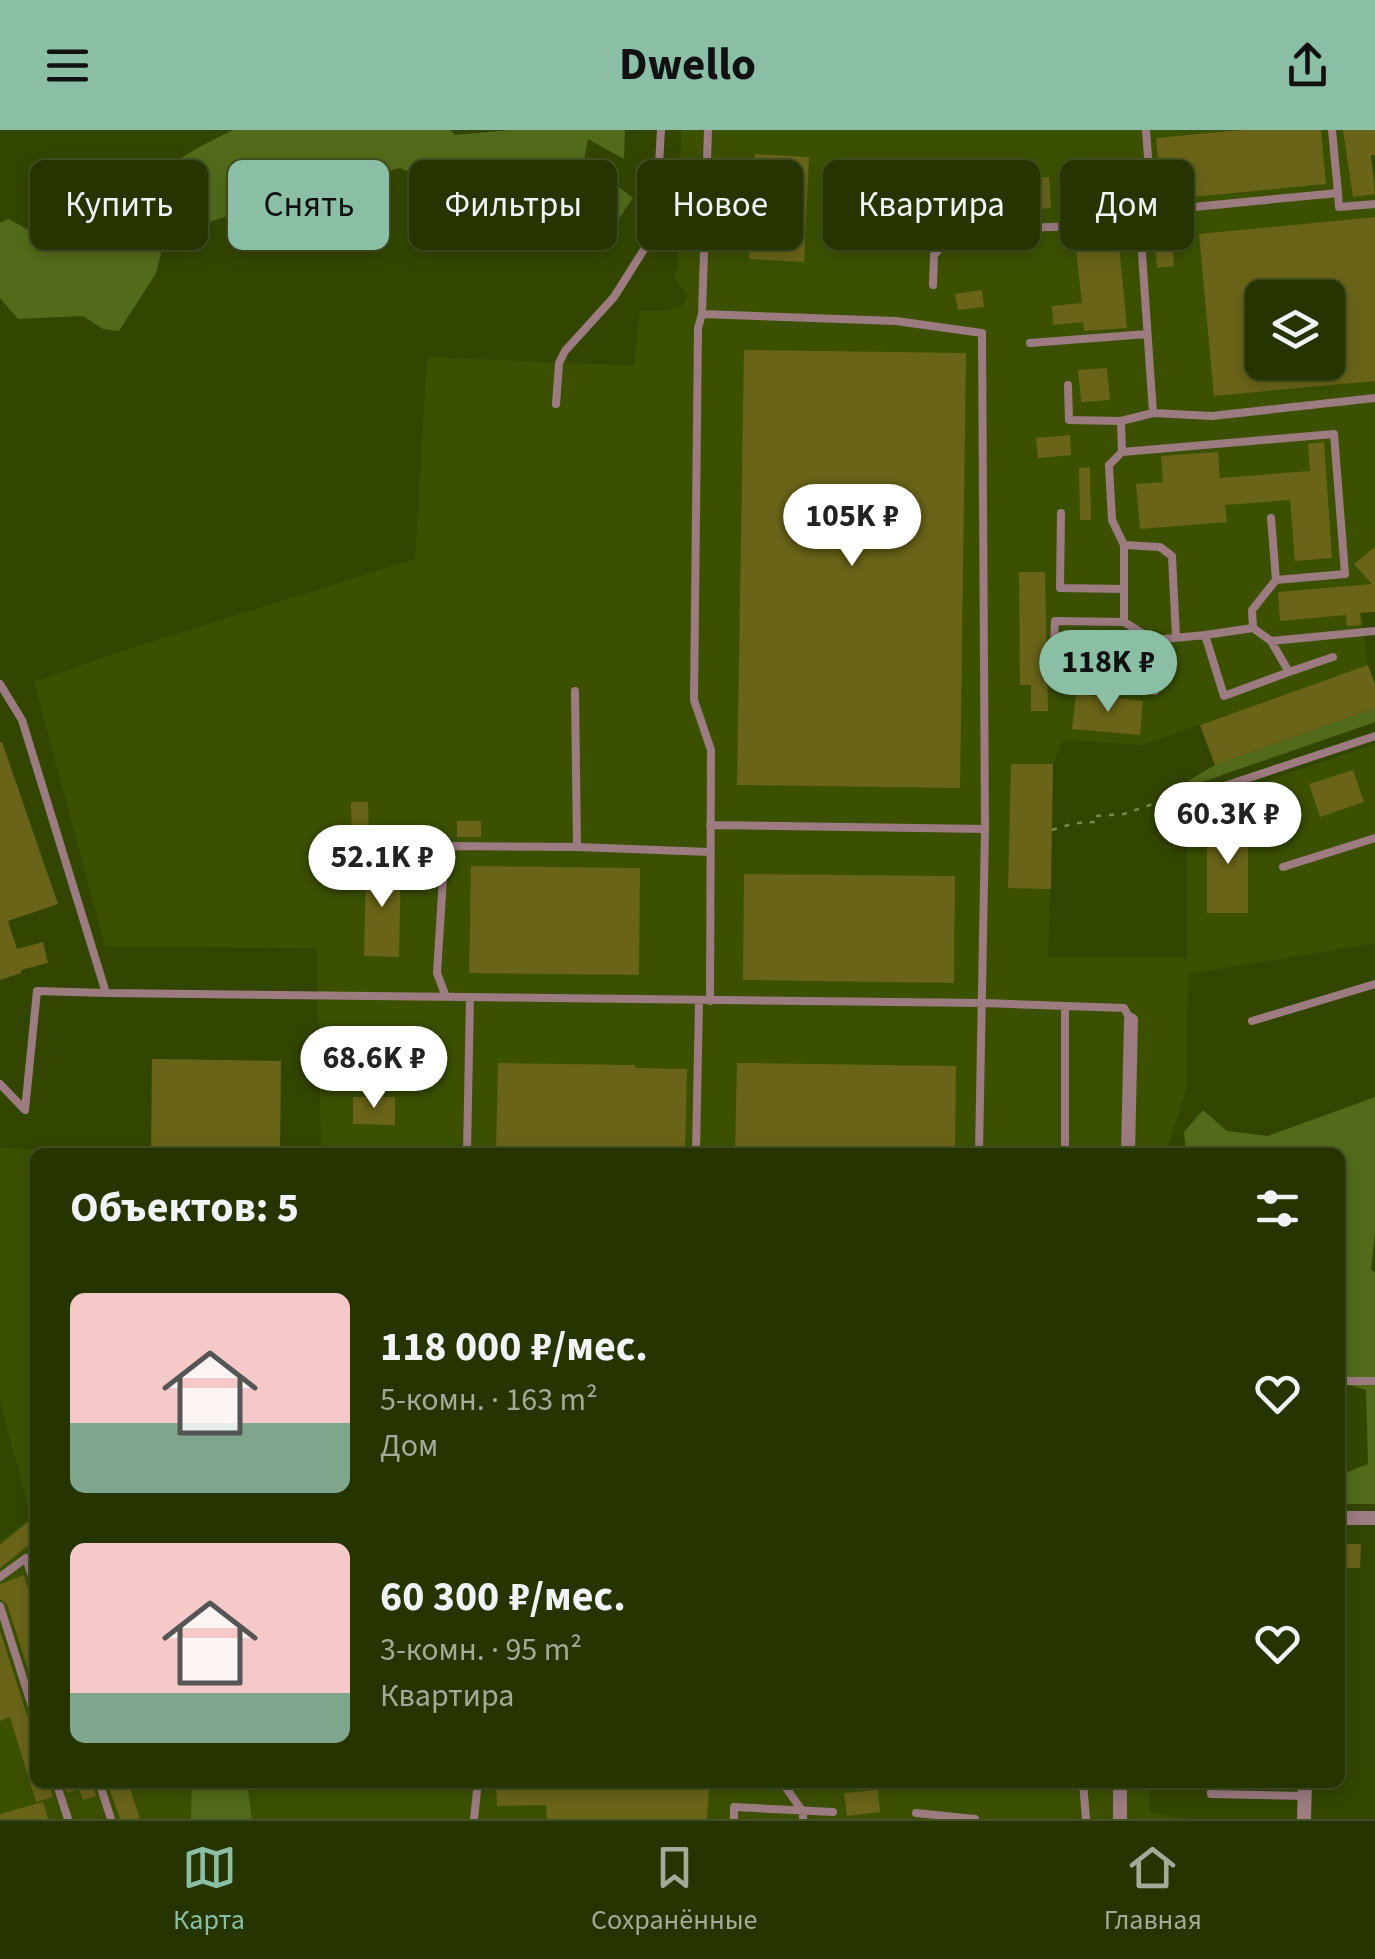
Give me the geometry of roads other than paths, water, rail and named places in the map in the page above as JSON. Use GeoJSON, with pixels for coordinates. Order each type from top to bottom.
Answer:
{"type":"FeatureCollection","features":[{"type":"Feature","properties":{"kind":"street"},"geometry":{"type":"LineString","coordinates":[[1128,1148],[1131,1020]]}},
{"type":"Feature","properties":{"kind":"street"},"geometry":{"type":"LineString","coordinates":[[1345,1518],[1375,1518]]}},
{"type":"Feature","properties":{"kind":"street"},"geometry":{"type":"LineString","coordinates":[[1120,1788],[1120,1819]]}},
{"type":"Feature","properties":{"kind":"street"},"geometry":{"type":"LineString","coordinates":[[1304,1819],[1305,1789]]}},
{"type":"Feature","properties":{"kind":"lane"},"geometry":{"type":"LineString","coordinates":[[556,404],[558,363],[614,297],[656,232],[661,130]]}},
{"type":"Feature","properties":{"kind":"lane"},"geometry":{"type":"LineString","coordinates":[[696,1148],[710,852],[711,750],[694,700],[698,328],[702,314],[708,130]]}},
{"type":"Feature","properties":{"kind":"lane"},"geometry":{"type":"LineString","coordinates":[[1146,130],[1148,160]]}},
{"type":"Feature","properties":{"kind":"lane"},"geometry":{"type":"LineString","coordinates":[[1332,130],[1340,207],[1375,204]]}},
{"type":"Feature","properties":{"kind":"lane"},"geometry":{"type":"LineString","coordinates":[[1194,207],[1338,192]]}},
{"type":"Feature","properties":{"kind":"lane"},"geometry":{"type":"LineString","coordinates":[[933,285],[934,255],[938,250]]}},
{"type":"Feature","properties":{"kind":"lane"},"geometry":{"type":"LineString","coordinates":[[1142,250],[1153,413]]}},
{"type":"Feature","properties":{"kind":"lane"},"geometry":{"type":"LineString","coordinates":[[702,314],[896,321],[982,333],[986,829],[979,1148]]}},
{"type":"Feature","properties":{"kind":"lane"},"geometry":{"type":"LineString","coordinates":[[1030,343],[1147,334]]}},
{"type":"Feature","properties":{"kind":"lane"},"geometry":{"type":"LineString","coordinates":[[1068,385],[1069,420],[1121,421],[1153,413],[1212,416],[1375,398]]}},
{"type":"Feature","properties":{"kind":"lane"},"geometry":{"type":"LineString","coordinates":[[1121,421],[1122,452]]}},
{"type":"Feature","properties":{"kind":"lane"},"geometry":{"type":"LineString","coordinates":[[1124,622],[1124,545],[1112,520],[1109,466],[1122,452],[1334,434],[1346,574],[1276,580]]}},
{"type":"Feature","properties":{"kind":"lane"},"geometry":{"type":"LineString","coordinates":[[1061,513],[1060,588],[1124,589]]}},
{"type":"Feature","properties":{"kind":"lane"},"geometry":{"type":"LineString","coordinates":[[1253,628],[1252,610],[1276,580],[1271,518]]}},
{"type":"Feature","properties":{"kind":"lane"},"geometry":{"type":"LineString","coordinates":[[1124,545],[1160,547],[1172,556],[1176,637]]}},
{"type":"Feature","properties":{"kind":"lane"},"geometry":{"type":"LineString","coordinates":[[1054,674],[1054,620],[1124,622],[1153,640],[1253,628],[1271,641],[1289,672]]}},
{"type":"Feature","properties":{"kind":"lane"},"geometry":{"type":"LineString","coordinates":[[1271,641],[1375,630]]}},
{"type":"Feature","properties":{"kind":"lane"},"geometry":{"type":"LineString","coordinates":[[1205,635],[1224,696],[1333,657]]}},
{"type":"Feature","properties":{"kind":"lane"},"geometry":{"type":"LineString","coordinates":[[1153,640],[1155,690]]}},
{"type":"Feature","properties":{"kind":"lane"},"geometry":{"type":"LineString","coordinates":[[0,684],[22,720],[106,993]]}},
{"type":"Feature","properties":{"kind":"lane"},"geometry":{"type":"LineString","coordinates":[[575,690],[577,847]]}},
{"type":"Feature","properties":{"kind":"lane"},"geometry":{"type":"LineString","coordinates":[[1171,801],[1375,736]]}},
{"type":"Feature","properties":{"kind":"lane"},"geometry":{"type":"LineString","coordinates":[[710,825],[986,829]]}},
{"type":"Feature","properties":{"kind":"lane"},"geometry":{"type":"LineString","coordinates":[[1283,867],[1375,838]]}},
{"type":"Feature","properties":{"kind":"lane"},"geometry":{"type":"LineString","coordinates":[[446,998],[438,973],[446,846],[710,852]]}},
{"type":"Feature","properties":{"kind":"lane"},"geometry":{"type":"LineString","coordinates":[[1252,1021],[1375,984]]}},
{"type":"Feature","properties":{"kind":"lane"},"geometry":{"type":"LineString","coordinates":[[0,1084],[25,1110],[37,991],[984,1004],[1124,1008],[1131,1020]]}},
{"type":"Feature","properties":{"kind":"lane"},"geometry":{"type":"LineString","coordinates":[[466,1148],[470,998]]}},
{"type":"Feature","properties":{"kind":"lane"},"geometry":{"type":"LineString","coordinates":[[1065,1148],[1066,1008]]}},
{"type":"Feature","properties":{"kind":"lane"},"geometry":{"type":"LineString","coordinates":[[1345,1381],[1375,1381]]}},
{"type":"Feature","properties":{"kind":"lane"},"geometry":{"type":"LineString","coordinates":[[0,1577],[30,1554]]}},
{"type":"Feature","properties":{"kind":"lane"},"geometry":{"type":"LineString","coordinates":[[26,1558],[30,1570]]}},
{"type":"Feature","properties":{"kind":"lane"},"geometry":{"type":"LineString","coordinates":[[0,1606],[30,1700]]}},
{"type":"Feature","properties":{"kind":"lane"},"geometry":{"type":"LineString","coordinates":[[58,1788],[68,1819]]}},
{"type":"Feature","properties":{"kind":"lane"},"geometry":{"type":"LineString","coordinates":[[101,1788],[111,1819]]}},
{"type":"Feature","properties":{"kind":"lane"},"geometry":{"type":"LineString","coordinates":[[474,1819],[477,1788]]}},
{"type":"Feature","properties":{"kind":"lane"},"geometry":{"type":"LineString","coordinates":[[786,1788],[803,1816]]}},
{"type":"Feature","properties":{"kind":"lane"},"geometry":{"type":"LineString","coordinates":[[1084,1788],[1086,1819]]}},
{"type":"Feature","properties":{"kind":"lane"},"geometry":{"type":"LineString","coordinates":[[1212,1788],[1212,1794],[1270,1795],[1305,1789]]}},
{"type":"Feature","properties":{"kind":"lane"},"geometry":{"type":"LineString","coordinates":[[1270,1788],[1270,1795]]}},
{"type":"Feature","properties":{"kind":"lane"},"geometry":{"type":"LineString","coordinates":[[734,1819],[734,1807],[803,1816],[833,1812]]}},
{"type":"Feature","properties":{"kind":"lane"},"geometry":{"type":"LineString","coordinates":[[916,1812],[975,1819]]}}]}
